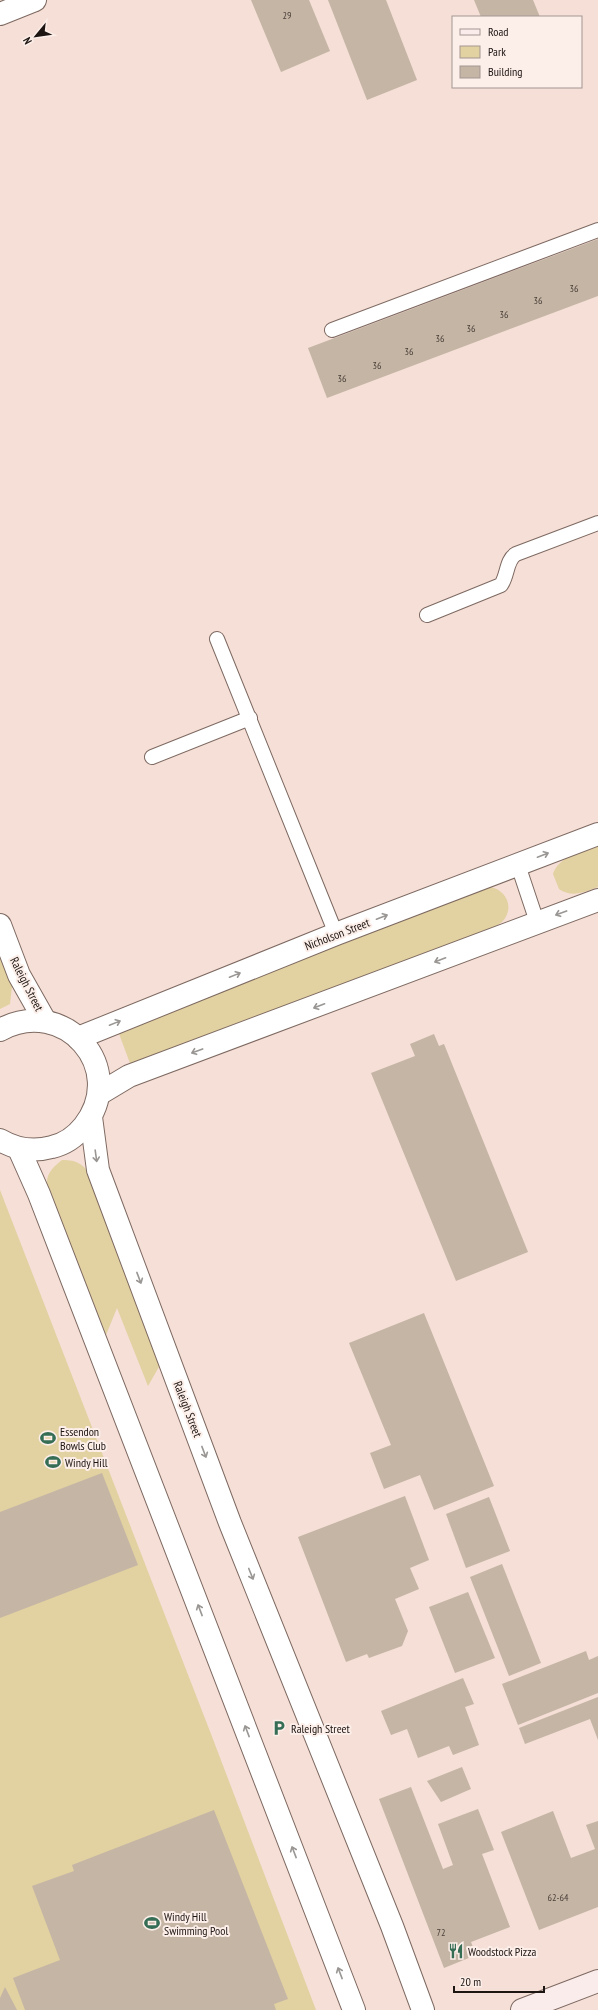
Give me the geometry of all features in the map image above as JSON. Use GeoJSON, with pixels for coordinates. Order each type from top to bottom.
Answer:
{"type":"FeatureCollection","features":[{"type":"Feature","properties":{"kind":"street"},"geometry":{"type":"LineString","coordinates":[[0,14],[35,0]]}},
{"type":"Feature","properties":{"kind":"street","name":"Nicholson Street"},"geometry":{"type":"LineString","coordinates":[[78,1038],[336,934],[598,834]]}},
{"type":"Feature","properties":{"kind":"street"},"geometry":{"type":"LineString","coordinates":[[99,1094],[129,1076],[296,1015],[598,900]]}},
{"type":"Feature","properties":{"kind":"street","name":"Raleigh Street"},"geometry":{"type":"LineString","coordinates":[[0,925],[19,975],[45,1021]]}},
{"type":"Feature","properties":{"kind":"street"},"geometry":{"type":"LineString","coordinates":[[0,1030],[10,1025],[28,1020],[45,1021],[63,1027],[78,1038],[91,1054],[98,1074],[99,1094],[91,1117],[78,1134],[61,1145],[40,1150],[10,1144]]}},
{"type":"Feature","properties":{"kind":"street","name":"Raleigh Street"},"geometry":{"type":"LineString","coordinates":[[91,1117],[98,1170],[230,1523],[392,1926],[424,2010]]}},
{"type":"Feature","properties":{"kind":"street"},"geometry":{"type":"LineString","coordinates":[[10,1144],[39,1194],[354,2010]]}},
{"type":"Feature","properties":{"kind":"street"},"geometry":{"type":"LineString","coordinates":[[522,2010],[598,1981]]}},
{"type":"Feature","properties":{"kind":"lane"},"geometry":{"type":"LineString","coordinates":[[332,330],[598,230]]}},
{"type":"Feature","properties":{"kind":"lane"},"geometry":{"type":"LineString","coordinates":[[427,615],[501,585],[505,578],[509,561],[512,556],[598,523]]}},
{"type":"Feature","properties":{"kind":"lane"},"geometry":{"type":"LineString","coordinates":[[217,639],[336,934]]}},
{"type":"Feature","properties":{"kind":"lane"},"geometry":{"type":"LineString","coordinates":[[152,757],[250,718]]}},
{"type":"Feature","properties":{"kind":"lane"},"geometry":{"type":"LineString","coordinates":[[518,865],[537,922]]}},
{"type":"Feature","properties":{"kind":"green space"},"geometry":{"type":"Polygon","coordinates":[[[598,846],[598,887],[573,894],[559,889],[553,874],[560,863],[571,856],[598,846]]]}},
{"type":"Feature","properties":{"kind":"green space"},"geometry":{"type":"Polygon","coordinates":[[[489,887],[500,891],[504,896],[507,900],[508,911],[502,922],[488,930],[131,1066],[118,1031],[489,887]]]}},
{"type":"Feature","properties":{"kind":"green space"},"geometry":{"type":"Polygon","coordinates":[[[0,954],[12,986],[10,1004],[0,1009],[0,954]]]}},
{"type":"Feature","properties":{"kind":"green space"},"geometry":{"type":"Polygon","coordinates":[[[62,1160],[80,1164],[86,1169],[91,1177],[160,1365],[148,1386],[117,1308],[106,1335],[47,1185],[48,1177],[51,1171],[62,1160]]]}},
{"type":"Feature","properties":{"kind":"green space","name":"Windy Hill"},"geometry":{"type":"Polygon","coordinates":[[[0,1190],[211,1734],[316,2010],[0,2010],[0,1190]]]}},
{"type":"Feature","properties":{"kind":"building"},"geometry":{"type":"Polygon","coordinates":[[[251,0],[309,0],[330,51],[281,72],[251,0]]]}},
{"type":"Feature","properties":{"kind":"building"},"geometry":{"type":"Polygon","coordinates":[[[328,0],[386,0],[417,80],[367,100],[328,0]]]}},
{"type":"Feature","properties":{"kind":"building"},"geometry":{"type":"Polygon","coordinates":[[[474,0],[533,0],[540,16],[481,16],[474,0]]]}},
{"type":"Feature","properties":{"kind":"building"},"geometry":{"type":"Polygon","coordinates":[[[598,239],[598,296],[327,398],[308,348],[598,239]]]}},
{"type":"Feature","properties":{"kind":"building"},"geometry":{"type":"Polygon","coordinates":[[[434,1034],[439,1046],[444,1044],[528,1252],[456,1281],[371,1073],[415,1056],[410,1044],[434,1034]]]}},
{"type":"Feature","properties":{"kind":"building"},"geometry":{"type":"Polygon","coordinates":[[[424,1313],[494,1486],[434,1510],[420,1475],[384,1489],[370,1453],[391,1445],[349,1343],[424,1313]]]}},
{"type":"Feature","properties":{"kind":"building"},"geometry":{"type":"Polygon","coordinates":[[[102,1473],[138,1565],[0,1618],[0,1512],[102,1473]]]}},
{"type":"Feature","properties":{"kind":"building"},"geometry":{"type":"Polygon","coordinates":[[[405,1496],[429,1560],[410,1568],[419,1589],[395,1599],[408,1631],[402,1646],[369,1658],[367,1654],[346,1662],[298,1537],[405,1496]]]}},
{"type":"Feature","properties":{"kind":"building"},"geometry":{"type":"Polygon","coordinates":[[[489,1497],[510,1551],[466,1568],[446,1514],[489,1497]]]}},
{"type":"Feature","properties":{"kind":"building"},"geometry":{"type":"Polygon","coordinates":[[[502,1564],[541,1663],[509,1676],[470,1577],[502,1564]]]}},
{"type":"Feature","properties":{"kind":"building"},"geometry":{"type":"Polygon","coordinates":[[[468,1592],[495,1658],[455,1673],[429,1607],[468,1592]]]}},
{"type":"Feature","properties":{"kind":"building"},"geometry":{"type":"Polygon","coordinates":[[[586,1651],[589,1660],[598,1656],[598,1693],[518,1725],[502,1684],[586,1651]]]}},
{"type":"Feature","properties":{"kind":"building"},"geometry":{"type":"Polygon","coordinates":[[[463,1678],[474,1704],[465,1707],[479,1745],[453,1755],[449,1746],[418,1758],[407,1729],[391,1735],[381,1711],[463,1678]]]}},
{"type":"Feature","properties":{"kind":"building"},"geometry":{"type":"Polygon","coordinates":[[[598,1697],[598,1740],[590,1719],[525,1744],[519,1728],[598,1697]]]}},
{"type":"Feature","properties":{"kind":"building"},"geometry":{"type":"Polygon","coordinates":[[[462,1767],[471,1789],[441,1802],[427,1781],[462,1767]]]}},
{"type":"Feature","properties":{"kind":"building"},"geometry":{"type":"Polygon","coordinates":[[[411,1787],[443,1869],[453,1865],[438,1824],[478,1809],[494,1850],[482,1854],[510,1927],[471,1942],[476,1955],[444,1968],[379,1799],[411,1787]]]}},
{"type":"Feature","properties":{"kind":"building","name":"Windy Hill Swimming Pool"},"geometry":{"type":"Polygon","coordinates":[[[214,1810],[288,1999],[274,2004],[276,2010],[25,2010],[13,1978],[60,1960],[32,1886],[74,1871],[72,1865],[214,1810]]]}},
{"type":"Feature","properties":{"kind":"building"},"geometry":{"type":"Polygon","coordinates":[[[553,1811],[571,1858],[595,1849],[586,1825],[598,1821],[598,1907],[539,1930],[501,1832],[553,1811]]]}},
{"type":"Feature","properties":{"kind":"building"},"geometry":{"type":"Polygon","coordinates":[[[5,1987],[17,2010],[0,2010],[0,1998],[5,1987]]]}},
{"type":"Feature","properties":{"kind":"place","name":"Essendon Bowls Club"},"geometry":{"type":"Point","coordinates":[48,1438]}},
{"type":"Feature","properties":{"kind":"place","name":"Windy Hill"},"geometry":{"type":"Point","coordinates":[53,1462]}},
{"type":"Feature","properties":{"kind":"place","name":"Raleigh Street"},"geometry":{"type":"Point","coordinates":[279,1728]}},
{"type":"Feature","properties":{"kind":"place","name":"Windy Hill Swimming Pool"},"geometry":{"type":"Point","coordinates":[152,1923]}},
{"type":"Feature","properties":{"kind":"place","name":"Woodstock Pizza"},"geometry":{"type":"Point","coordinates":[456,1951]}}]}
